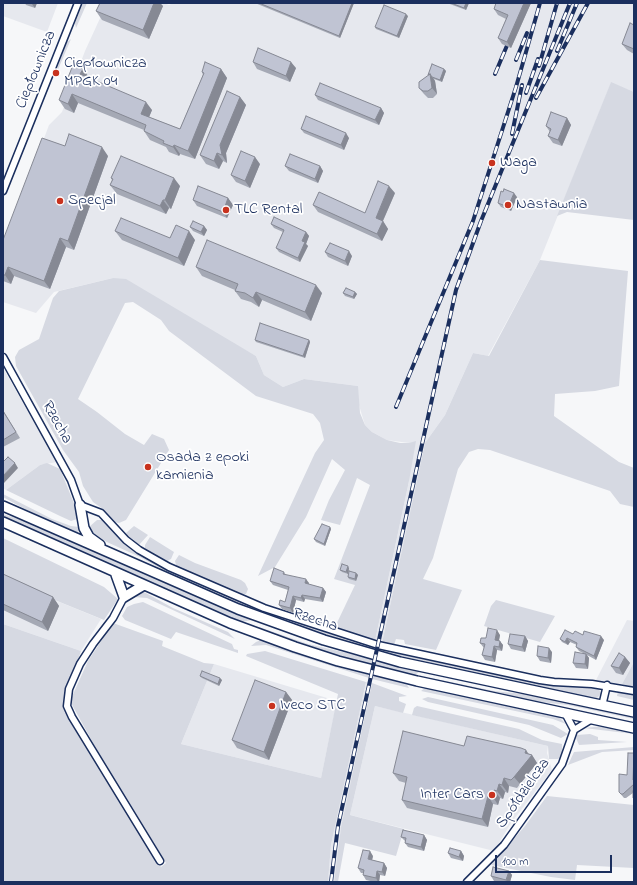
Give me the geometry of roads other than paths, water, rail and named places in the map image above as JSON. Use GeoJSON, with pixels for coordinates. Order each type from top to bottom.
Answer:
{"type":"FeatureCollection","features":[{"type":"Feature","properties":{"kind":"main road"},"geometry":{"type":"LineString","coordinates":[[80,505],[86,533],[108,553]]}},
{"type":"Feature","properties":{"kind":"main road","name":"Rzecha"},"geometry":{"type":"LineString","coordinates":[[3,506],[238,609],[331,642],[400,662],[634,712]]}},
{"type":"Feature","properties":{"kind":"main road","name":"Rzecha"},"geometry":{"type":"LineString","coordinates":[[3,522],[250,631],[338,661],[417,681],[634,728]]}},
{"type":"Feature","properties":{"kind":"main road"},"geometry":{"type":"LineString","coordinates":[[115,572],[124,597],[144,585]]}},
{"type":"Feature","properties":{"kind":"street","name":"Ciepłownicza"},"geometry":{"type":"LineString","coordinates":[[3,191],[78,3]]}},
{"type":"Feature","properties":{"kind":"street","name":"Rzecha"},"geometry":{"type":"LineString","coordinates":[[3,357],[71,480],[80,505]]}},
{"type":"Feature","properties":{"kind":"street"},"geometry":{"type":"LineString","coordinates":[[80,505],[101,513],[126,540],[139,550],[169,567],[245,600],[306,622],[405,652],[554,682],[607,685],[634,691]]}},
{"type":"Feature","properties":{"kind":"street"},"geometry":{"type":"LineString","coordinates":[[124,597],[113,618],[80,664],[69,689],[67,706],[72,717],[160,862]]}},
{"type":"Feature","properties":{"kind":"street"},"geometry":{"type":"LineString","coordinates":[[602,706],[607,685]]}},
{"type":"Feature","properties":{"kind":"street"},"geometry":{"type":"LineString","coordinates":[[565,713],[574,730],[592,719]]}},
{"type":"Feature","properties":{"kind":"street","name":"Spółdzielcza"},"geometry":{"type":"LineString","coordinates":[[467,882],[504,845],[550,782],[562,764],[574,730]]}},
{"type":"Feature","properties":{"kind":"railway"},"geometry":{"type":"LineString","coordinates":[[396,407],[473,221],[516,87],[540,3]]}},
{"type":"Feature","properties":{"kind":"railway"},"geometry":{"type":"LineString","coordinates":[[539,66],[557,3]]}},
{"type":"Feature","properties":{"kind":"railway"},"geometry":{"type":"LineString","coordinates":[[331,882],[338,826],[456,290],[481,221],[570,3]]}},
{"type":"Feature","properties":{"kind":"railway"},"geometry":{"type":"LineString","coordinates":[[557,51],[577,3]]}},
{"type":"Feature","properties":{"kind":"railway"},"geometry":{"type":"LineString","coordinates":[[536,98],[588,3]]}},
{"type":"Feature","properties":{"kind":"railway"},"geometry":{"type":"LineString","coordinates":[[516,60],[527,33]]}},
{"type":"Feature","properties":{"kind":"railway"},"geometry":{"type":"LineString","coordinates":[[495,74],[511,36]]}},
{"type":"Feature","properties":{"kind":"railway"},"geometry":{"type":"LineString","coordinates":[[526,93],[538,59]]}},
{"type":"Feature","properties":{"kind":"railway"},"geometry":{"type":"LineString","coordinates":[[512,134],[522,85]]}},
{"type":"Feature","properties":{"kind":"place","name":"Ciepłownicza MPGK 04"},"geometry":{"type":"Point","coordinates":[56,73]}},
{"type":"Feature","properties":{"kind":"place","name":"Waga"},"geometry":{"type":"Point","coordinates":[492,163]}},
{"type":"Feature","properties":{"kind":"place","name":"Specjal"},"geometry":{"type":"Point","coordinates":[60,201]}},
{"type":"Feature","properties":{"kind":"place","name":"Nastawnia"},"geometry":{"type":"Point","coordinates":[508,205]}},
{"type":"Feature","properties":{"kind":"place","name":"TLC Rental"},"geometry":{"type":"Point","coordinates":[226,210]}},
{"type":"Feature","properties":{"kind":"place","name":"Osada z epoki kamienia"},"geometry":{"type":"Point","coordinates":[148,467]}},
{"type":"Feature","properties":{"kind":"place","name":"Iveco STC"},"geometry":{"type":"Point","coordinates":[272,706]}},
{"type":"Feature","properties":{"kind":"place","name":"Inter Cars"},"geometry":{"type":"Point","coordinates":[492,795]}}]}
